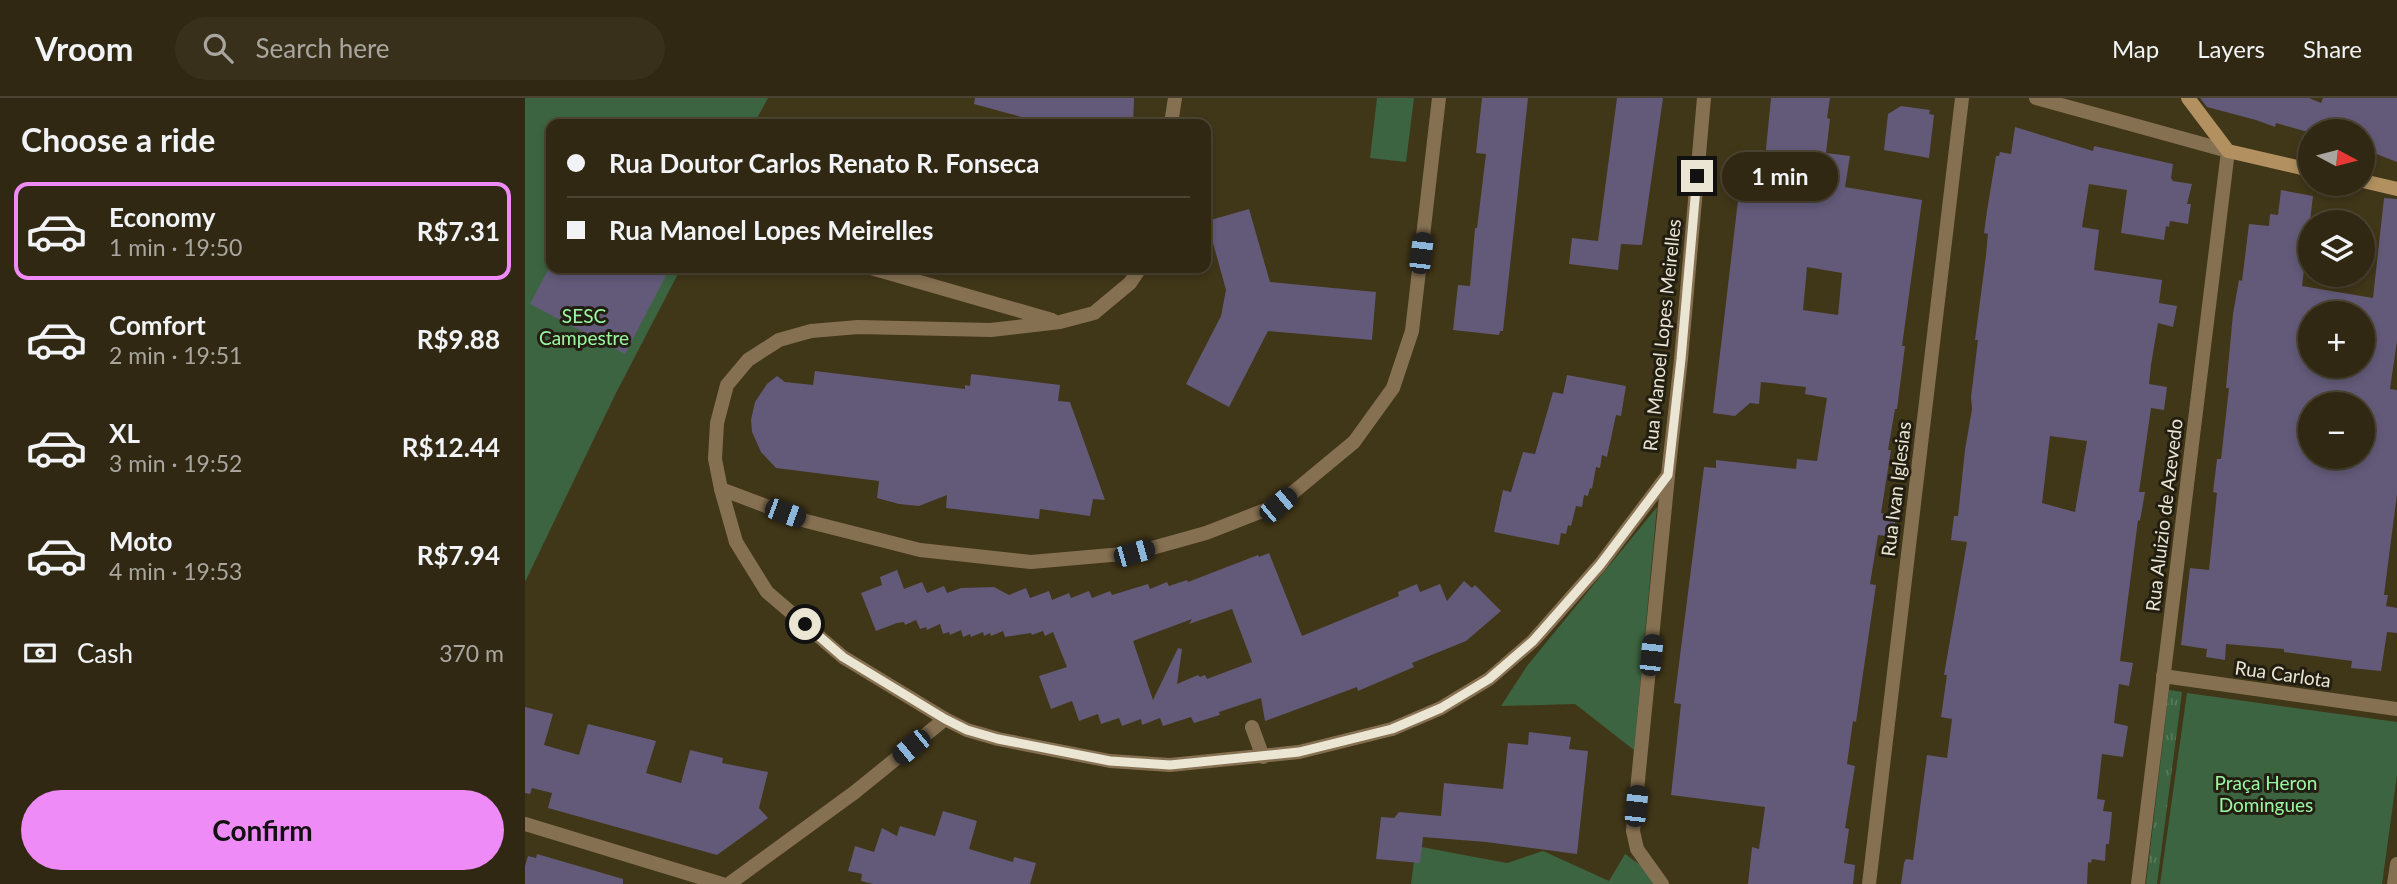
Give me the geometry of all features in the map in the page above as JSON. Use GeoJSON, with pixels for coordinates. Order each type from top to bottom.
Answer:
{"type":"FeatureCollection","features":[{"type":"Feature","properties":{"kind":"main road"},"geometry":{"type":"LineString","coordinates":[[2188,98],[2228,151],[2298,167]]}},
{"type":"Feature","properties":{"kind":"main road"},"geometry":{"type":"LineString","coordinates":[[2375,184],[2397,189]]}},
{"type":"Feature","properties":{"kind":"street"},"geometry":{"type":"LineString","coordinates":[[1172,119],[1175,98]]}},
{"type":"Feature","properties":{"kind":"street"},"geometry":{"type":"LineString","coordinates":[[721,489],[806,521],[920,550],[1031,562],[1134,553],[1206,533],[1278,505],[1354,442],[1392,388],[1412,331],[1439,98]]}},
{"type":"Feature","properties":{"kind":"street","name":"Rua Manoel Lopes Meirelles"},"geometry":{"type":"LineString","coordinates":[[1137,273],[1130,283],[1094,313],[1060,322],[992,330],[858,327],[811,331],[779,340],[748,360],[727,385],[717,423],[715,459],[736,542],[767,592],[843,657],[945,719],[967,730],[998,739],[1110,761],[1170,765],[1263,757],[1321,747],[1392,729],[1441,708],[1489,679],[1533,641],[1567,605],[1668,475],[1704,98]]}},
{"type":"Feature","properties":{"kind":"street","name":"Rua Ivan Iglesias"},"geometry":{"type":"LineString","coordinates":[[1869,884],[1962,98]]}},
{"type":"Feature","properties":{"kind":"street"},"geometry":{"type":"LineString","coordinates":[[2036,98],[2228,151]]}},
{"type":"Feature","properties":{"kind":"street","name":"Rua Aluizio de Azevedo"},"geometry":{"type":"LineString","coordinates":[[2138,884],[2228,151]]}},
{"type":"Feature","properties":{"kind":"street"},"geometry":{"type":"LineString","coordinates":[[888,273],[1060,322]]}},
{"type":"Feature","properties":{"kind":"street"},"geometry":{"type":"LineString","coordinates":[[1662,884],[1637,849],[1633,831],[1668,475]]}},
{"type":"Feature","properties":{"kind":"street","name":"Rua Carlota"},"geometry":{"type":"LineString","coordinates":[[2163,676],[2397,709]]}},
{"type":"Feature","properties":{"kind":"street"},"geometry":{"type":"LineString","coordinates":[[729,884],[855,792],[945,719]]}},
{"type":"Feature","properties":{"kind":"street"},"geometry":{"type":"LineString","coordinates":[[1252,727],[1263,757]]}},
{"type":"Feature","properties":{"kind":"street"},"geometry":{"type":"LineString","coordinates":[[525,824],[722,884]]}},
{"type":"Feature","properties":{"kind":"street"},"geometry":{"type":"LineString","coordinates":[[2394,884],[2397,864]]}},
{"type":"Feature","properties":{"kind":"green space","name":"SESC Campestre"},"geometry":{"type":"Polygon","coordinates":[[[525,98],[768,98],[757,119],[546,119],[546,273],[678,273],[616,393],[525,582],[525,98]]]}},
{"type":"Feature","properties":{"kind":"green space"},"geometry":{"type":"Polygon","coordinates":[[[1377,98],[1414,98],[1406,162],[1370,158],[1377,98]]]}},
{"type":"Feature","properties":{"kind":"green space"},"geometry":{"type":"Polygon","coordinates":[[[1657,507],[1634,750],[1575,704],[1501,706],[1527,666],[1657,507]]]}},
{"type":"Feature","properties":{"kind":"green space"},"geometry":{"type":"Polygon","coordinates":[[[2169,690],[2182,692],[2157,884],[2146,884],[2169,690]]]}},
{"type":"Feature","properties":{"kind":"green space","name":"Praça Heron Domingues"},"geometry":{"type":"Polygon","coordinates":[[[2187,693],[2397,722],[2397,775],[2382,884],[2160,884],[2187,693]]]}},
{"type":"Feature","properties":{"kind":"green space"},"geometry":{"type":"Polygon","coordinates":[[[1416,846],[1507,863],[1543,851],[1609,881],[1625,854],[1667,884],[1411,884],[1416,846]]]}},
{"type":"Feature","properties":{"kind":"building"},"geometry":{"type":"Polygon","coordinates":[[[975,98],[1134,98],[1133,119],[1029,119],[974,104],[975,98]]]}},
{"type":"Feature","properties":{"kind":"building"},"geometry":{"type":"Polygon","coordinates":[[[1482,98],[1528,98],[1503,331],[1500,331],[1499,335],[1453,330],[1458,285],[1470,286],[1486,154],[1476,153],[1482,98]]]}},
{"type":"Feature","properties":{"kind":"building"},"geometry":{"type":"Polygon","coordinates":[[[1617,98],[1663,98],[1642,245],[1621,244],[1618,270],[1569,264],[1572,238],[1598,241],[1617,98]]]}},
{"type":"Feature","properties":{"kind":"building"},"geometry":{"type":"Polygon","coordinates":[[[1771,98],[1830,98],[1826,153],[1850,156],[1845,187],[1922,200],[1902,346],[1905,346],[1897,409],[1888,450],[1891,450],[1881,513],[1896,516],[1893,537],[1878,535],[1870,584],[1876,585],[1856,722],[1853,721],[1847,764],[1855,766],[1845,828],[1849,829],[1844,863],[1855,865],[1853,884],[1748,884],[1752,847],[1759,849],[1765,807],[1671,795],[1681,704],[1674,703],[1704,467],[1716,468],[1716,460],[1796,469],[1797,459],[1817,461],[1827,398],[1805,394],[1806,387],[1761,382],[1759,404],[1750,403],[1735,416],[1713,413],[1741,175],[1754,176],[1755,168],[1764,169],[1771,98]],[[1807,267],[1803,310],[1838,315],[1842,273],[1807,267]]]}},
{"type":"Feature","properties":{"kind":"building"},"geometry":{"type":"Polygon","coordinates":[[[2200,98],[2309,98],[2321,103],[2323,98],[2397,98],[2397,162],[2375,154],[2375,119],[2298,119],[2298,129],[2276,123],[2275,127],[2207,107],[2200,98]]]}},
{"type":"Feature","properties":{"kind":"building"},"geometry":{"type":"Polygon","coordinates":[[[1901,106],[1930,110],[1929,114],[1934,115],[1929,158],[1884,150],[1888,114],[1901,106]]]}},
{"type":"Feature","properties":{"kind":"building"},"geometry":{"type":"Polygon","coordinates":[[[2015,127],[2093,151],[2094,146],[2173,164],[2173,181],[2192,184],[2187,204],[2191,204],[2188,224],[2170,221],[2169,227],[2166,226],[2164,240],[2121,233],[2127,190],[2089,184],[2082,227],[2099,230],[2094,270],[2162,280],[2159,303],[2177,306],[2173,327],[2158,323],[2151,365],[2149,384],[2167,387],[2164,410],[2151,408],[2139,492],[2145,492],[2140,521],[2138,520],[2120,661],[2133,663],[2129,686],[2119,684],[2114,723],[2128,726],[2123,757],[2102,754],[2097,799],[2105,800],[2103,811],[2112,812],[2109,844],[2106,844],[2105,861],[2092,859],[2091,863],[2088,862],[2087,884],[1901,884],[1906,859],[1913,860],[1927,755],[1947,758],[1952,719],[1941,717],[1947,675],[1944,675],[1967,542],[1951,540],[1954,516],[1958,516],[1972,409],[1978,340],[1975,340],[1988,234],[1984,233],[1987,211],[1996,156],[1999,156],[2000,152],[2011,154],[2015,127]],[[2050,436],[2042,503],[2075,512],[2087,441],[2050,436]]]}},
{"type":"Feature","properties":{"kind":"building"},"geometry":{"type":"Polygon","coordinates":[[[2281,190],[2298,193],[2298,196],[2313,196],[2311,210],[2298,210],[2298,287],[2373,298],[2384,198],[2397,199],[2397,341],[2390,389],[2397,390],[2397,494],[2384,595],[2388,595],[2386,606],[2397,608],[2397,633],[2387,632],[2381,671],[2351,668],[2352,661],[2284,652],[2284,649],[2226,644],[2225,660],[2206,657],[2207,649],[2181,645],[2190,568],[2209,570],[2217,493],[2213,492],[2217,459],[2221,459],[2229,388],[2226,388],[2233,314],[2239,280],[2242,281],[2249,224],[2269,226],[2270,214],[2278,215],[2281,190]]]}},
{"type":"Feature","properties":{"kind":"building"},"geometry":{"type":"Polygon","coordinates":[[[1249,209],[1270,282],[1376,292],[1372,340],[1268,331],[1229,407],[1186,384],[1221,316],[1226,290],[1211,236],[1211,220],[1249,209]]]}},
{"type":"Feature","properties":{"kind":"building"},"geometry":{"type":"Polygon","coordinates":[[[546,273],[667,273],[625,354],[530,304],[546,273]]]}},
{"type":"Feature","properties":{"kind":"building"},"geometry":{"type":"Polygon","coordinates":[[[815,371],[965,389],[965,385],[970,386],[971,374],[1060,385],[1058,401],[1070,402],[1105,500],[1093,499],[1090,516],[1040,509],[1039,519],[946,508],[947,495],[919,506],[899,504],[877,498],[879,481],[776,468],[761,452],[752,432],[751,420],[755,402],[767,384],[777,376],[785,382],[813,385],[815,371]]]}},
{"type":"Feature","properties":{"kind":"building"},"geometry":{"type":"Polygon","coordinates":[[[1567,375],[1626,386],[1621,416],[1616,415],[1607,457],[1602,455],[1600,468],[1596,467],[1592,489],[1590,488],[1588,496],[1584,495],[1582,507],[1576,506],[1571,526],[1568,525],[1566,534],[1561,533],[1559,545],[1494,532],[1503,490],[1511,492],[1523,452],[1535,454],[1553,392],[1563,394],[1567,375]]]}},
{"type":"Feature","properties":{"kind":"building"},"geometry":{"type":"Polygon","coordinates":[[[1269,553],[1302,636],[1399,596],[1398,592],[1417,584],[1420,592],[1440,584],[1447,601],[1464,581],[1472,588],[1475,585],[1501,611],[1466,641],[1412,663],[1414,667],[1358,691],[1357,687],[1265,721],[1261,698],[1194,723],[1191,717],[1163,726],[1160,718],[1142,725],[1141,719],[1122,726],[1119,718],[1101,724],[1098,714],[1079,721],[1072,701],[1051,709],[1039,676],[1067,667],[1053,632],[1045,636],[1043,631],[1032,635],[1005,637],[1003,631],[991,636],[990,633],[984,636],[983,632],[963,637],[961,630],[950,635],[949,632],[943,634],[940,624],[927,630],[926,627],[920,629],[916,620],[905,625],[904,622],[897,623],[876,631],[861,593],[882,585],[880,577],[897,570],[904,589],[922,582],[927,593],[944,586],[947,593],[961,588],[994,587],[1009,595],[1026,588],[1030,598],[1049,591],[1052,600],[1069,593],[1071,598],[1089,591],[1092,598],[1110,591],[1112,595],[1148,584],[1150,589],[1167,582],[1169,586],[1187,580],[1188,582],[1258,555],[1259,557],[1269,553]],[[1232,609],[1189,624],[1192,619],[1133,641],[1153,700],[1178,648],[1182,649],[1177,684],[1198,675],[1205,675],[1207,679],[1252,662],[1232,609]]]}},
{"type":"Feature","properties":{"kind":"building"},"geometry":{"type":"Polygon","coordinates":[[[525,707],[553,714],[544,745],[579,755],[588,724],[656,741],[646,773],[681,783],[690,750],[723,758],[722,763],[768,772],[759,808],[768,818],[717,855],[548,808],[552,793],[532,788],[530,794],[525,793],[525,707]]]}},
{"type":"Feature","properties":{"kind":"building"},"geometry":{"type":"Polygon","coordinates":[[[1529,732],[1571,737],[1569,749],[1588,751],[1577,854],[1423,837],[1420,863],[1376,859],[1381,817],[1394,818],[1399,812],[1441,816],[1444,783],[1503,789],[1508,743],[1528,745],[1529,732]]]}},
{"type":"Feature","properties":{"kind":"building"},"geometry":{"type":"Polygon","coordinates":[[[943,811],[977,821],[969,849],[1013,862],[1014,857],[1036,863],[1030,884],[873,884],[861,881],[862,874],[848,871],[855,846],[874,852],[882,828],[897,836],[900,826],[935,836],[943,811]]]}},
{"type":"Feature","properties":{"kind":"building"},"geometry":{"type":"Polygon","coordinates":[[[537,854],[623,879],[623,884],[525,884],[528,856],[536,858],[537,854]]]}},
{"type":"Feature","properties":{"kind":"route"},"geometry":{"type":"LineString","coordinates":[[805,624],[843,657],[967,730],[998,739],[1110,761],[1170,765],[1299,752],[1392,729],[1441,708],[1489,679],[1533,641],[1600,565],[1668,475],[1697,176]]}}]}
